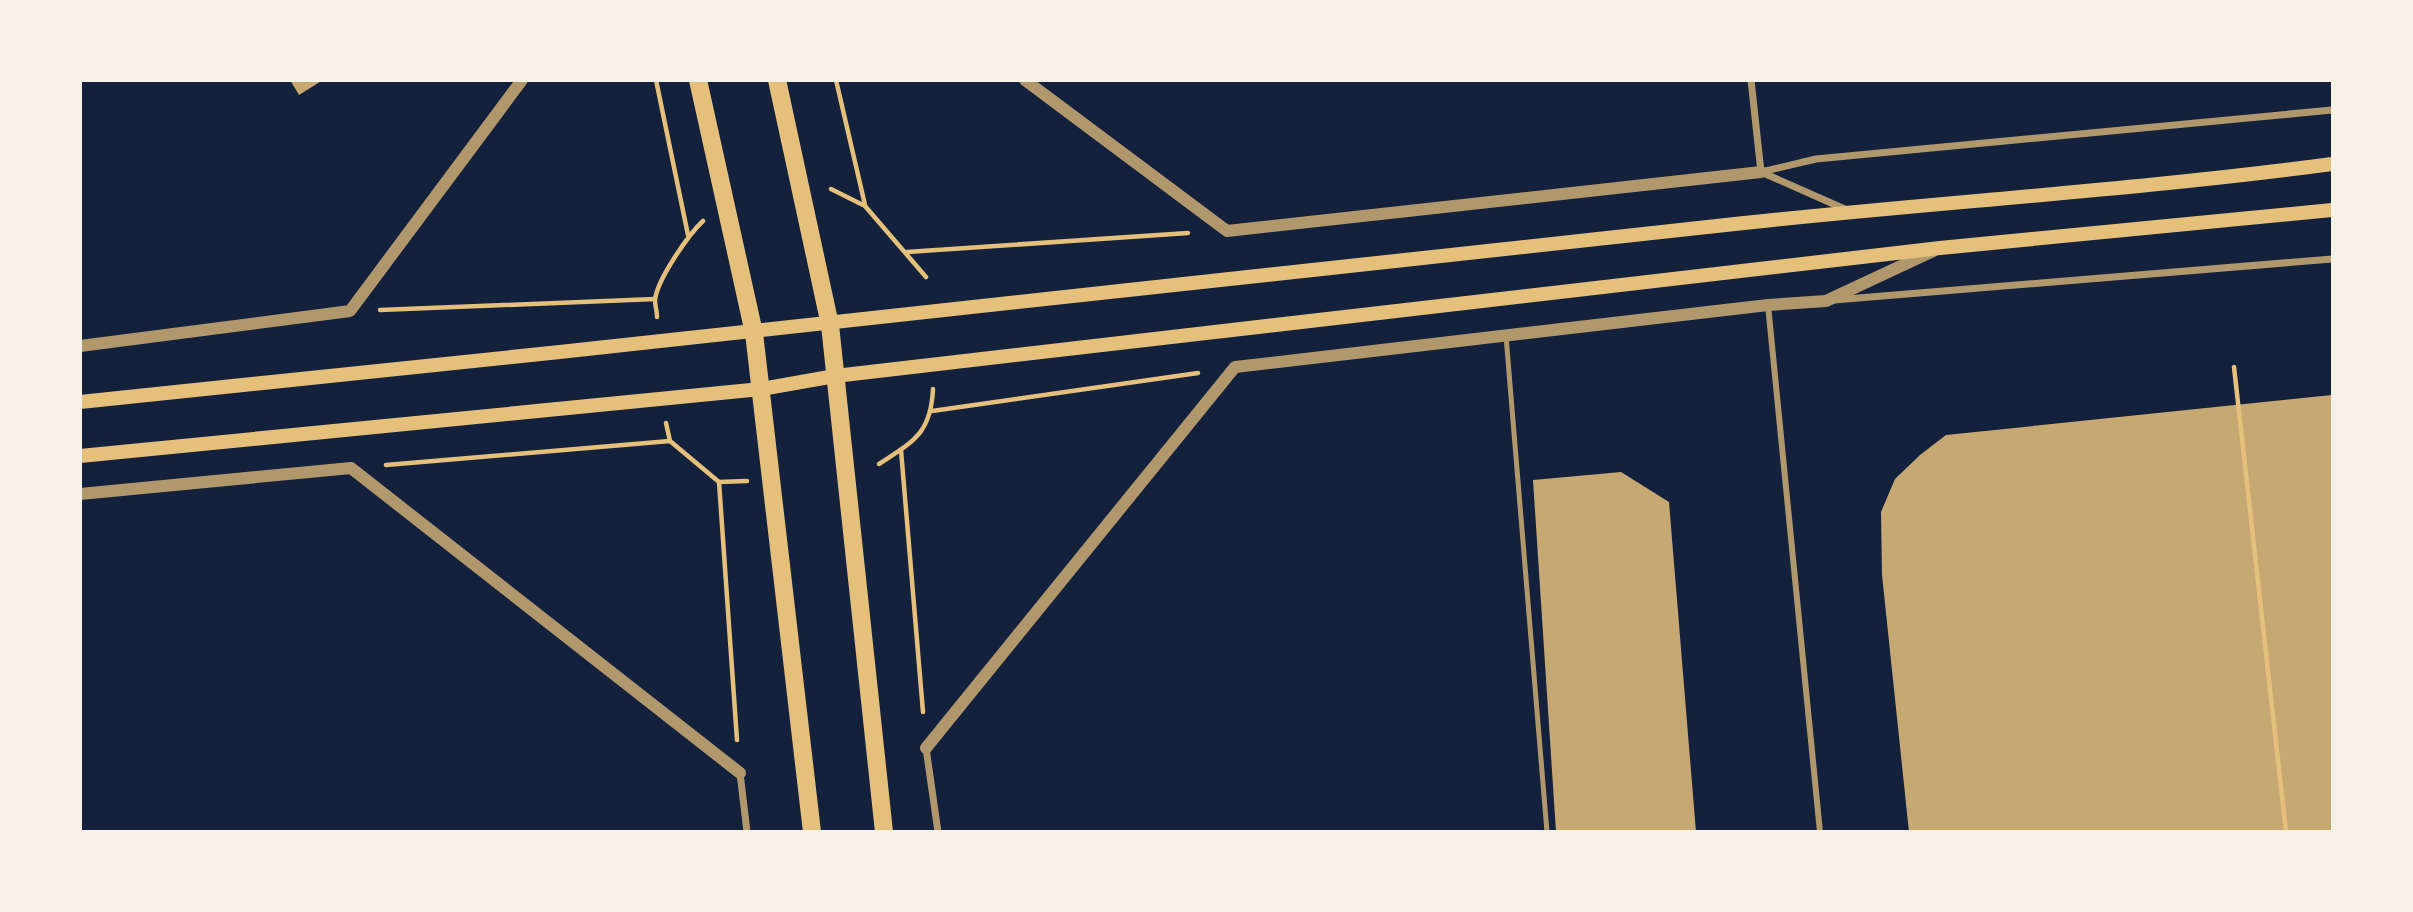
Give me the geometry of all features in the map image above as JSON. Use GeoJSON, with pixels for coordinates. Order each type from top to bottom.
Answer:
{"type":"FeatureCollection","features":[{"type":"Feature","properties":{"kind":"main road"},"geometry":{"type":"LineString","coordinates":[[698,80],[754,333],[813,831]]}},
{"type":"Feature","properties":{"kind":"main road"},"geometry":{"type":"LineString","coordinates":[[777,80],[830,325],[884,831]]}},
{"type":"Feature","properties":{"kind":"main road"},"geometry":{"type":"LineString","coordinates":[[80,402],[830,325],[1851,212],[2249,175],[2333,164]]}},
{"type":"Feature","properties":{"kind":"main road"},"geometry":{"type":"LineString","coordinates":[[80,456],[761,389],[835,376],[1940,248],[2333,210]]}},
{"type":"Feature","properties":{"kind":"street"},"geometry":{"type":"LineString","coordinates":[[80,346],[350,311],[522,80]]}},
{"type":"Feature","properties":{"kind":"street"},"geometry":{"type":"LineString","coordinates":[[1025,80],[1227,231],[1761,172],[1816,159],[2333,110]]}},
{"type":"Feature","properties":{"kind":"street"},"geometry":{"type":"LineString","coordinates":[[1751,80],[1761,172]]}},
{"type":"Feature","properties":{"kind":"street"},"geometry":{"type":"LineString","coordinates":[[1761,172],[1851,212]]}},
{"type":"Feature","properties":{"kind":"street"},"geometry":{"type":"LineString","coordinates":[[1826,301],[1940,248]]}},
{"type":"Feature","properties":{"kind":"street"},"geometry":{"type":"LineString","coordinates":[[938,831],[926,748],[1235,367],[1768,305],[2333,259]]}},
{"type":"Feature","properties":{"kind":"street"},"geometry":{"type":"LineString","coordinates":[[1768,305],[1820,831]]}},
{"type":"Feature","properties":{"kind":"street"},"geometry":{"type":"LineString","coordinates":[[80,494],[351,468],[740,774],[747,831]]}},
{"type":"Feature","properties":{"kind":"lane"},"geometry":{"type":"LineString","coordinates":[[1506,335],[1547,831]]}},
{"type":"Feature","properties":{"kind":"path"},"geometry":{"type":"LineString","coordinates":[[656,80],[688,235]]}},
{"type":"Feature","properties":{"kind":"path"},"geometry":{"type":"LineString","coordinates":[[836,80],[865,206]]}},
{"type":"Feature","properties":{"kind":"path"},"geometry":{"type":"LineString","coordinates":[[831,189],[865,206],[926,277]]}},
{"type":"Feature","properties":{"kind":"path"},"geometry":{"type":"LineString","coordinates":[[657,319],[655,299],[672,262],[688,235],[709,215]]}},
{"type":"Feature","properties":{"kind":"path"},"geometry":{"type":"LineString","coordinates":[[907,252],[1227,231]]}},
{"type":"Feature","properties":{"kind":"path"},"geometry":{"type":"LineString","coordinates":[[350,311],[655,299]]}},
{"type":"Feature","properties":{"kind":"path"},"geometry":{"type":"LineString","coordinates":[[932,411],[1235,367]]}},
{"type":"Feature","properties":{"kind":"path"},"geometry":{"type":"LineString","coordinates":[[2234,367],[2286,831]]}},
{"type":"Feature","properties":{"kind":"path"},"geometry":{"type":"LineString","coordinates":[[879,464],[922,432],[932,411],[933,388]]}},
{"type":"Feature","properties":{"kind":"path"},"geometry":{"type":"LineString","coordinates":[[666,422],[670,441],[719,482],[750,481]]}},
{"type":"Feature","properties":{"kind":"path"},"geometry":{"type":"LineString","coordinates":[[351,468],[670,441]]}},
{"type":"Feature","properties":{"kind":"path"},"geometry":{"type":"LineString","coordinates":[[901,450],[926,748]]}},
{"type":"Feature","properties":{"kind":"path"},"geometry":{"type":"LineString","coordinates":[[719,482],[740,774]]}},
{"type":"Feature","properties":{"kind":"building"},"geometry":{"type":"Polygon","coordinates":[[[290,80],[323,80],[299,95],[290,80]]]}},
{"type":"Feature","properties":{"kind":"building"},"geometry":{"type":"Polygon","coordinates":[[[2332,395],[2332,832],[1909,832],[1882,575],[1881,512],[1895,479],[1946,435],[2332,395]]]}},
{"type":"Feature","properties":{"kind":"building"},"geometry":{"type":"Polygon","coordinates":[[[1621,472],[1669,502],[1696,832],[1556,832],[1533,480],[1621,472]]]}}]}
